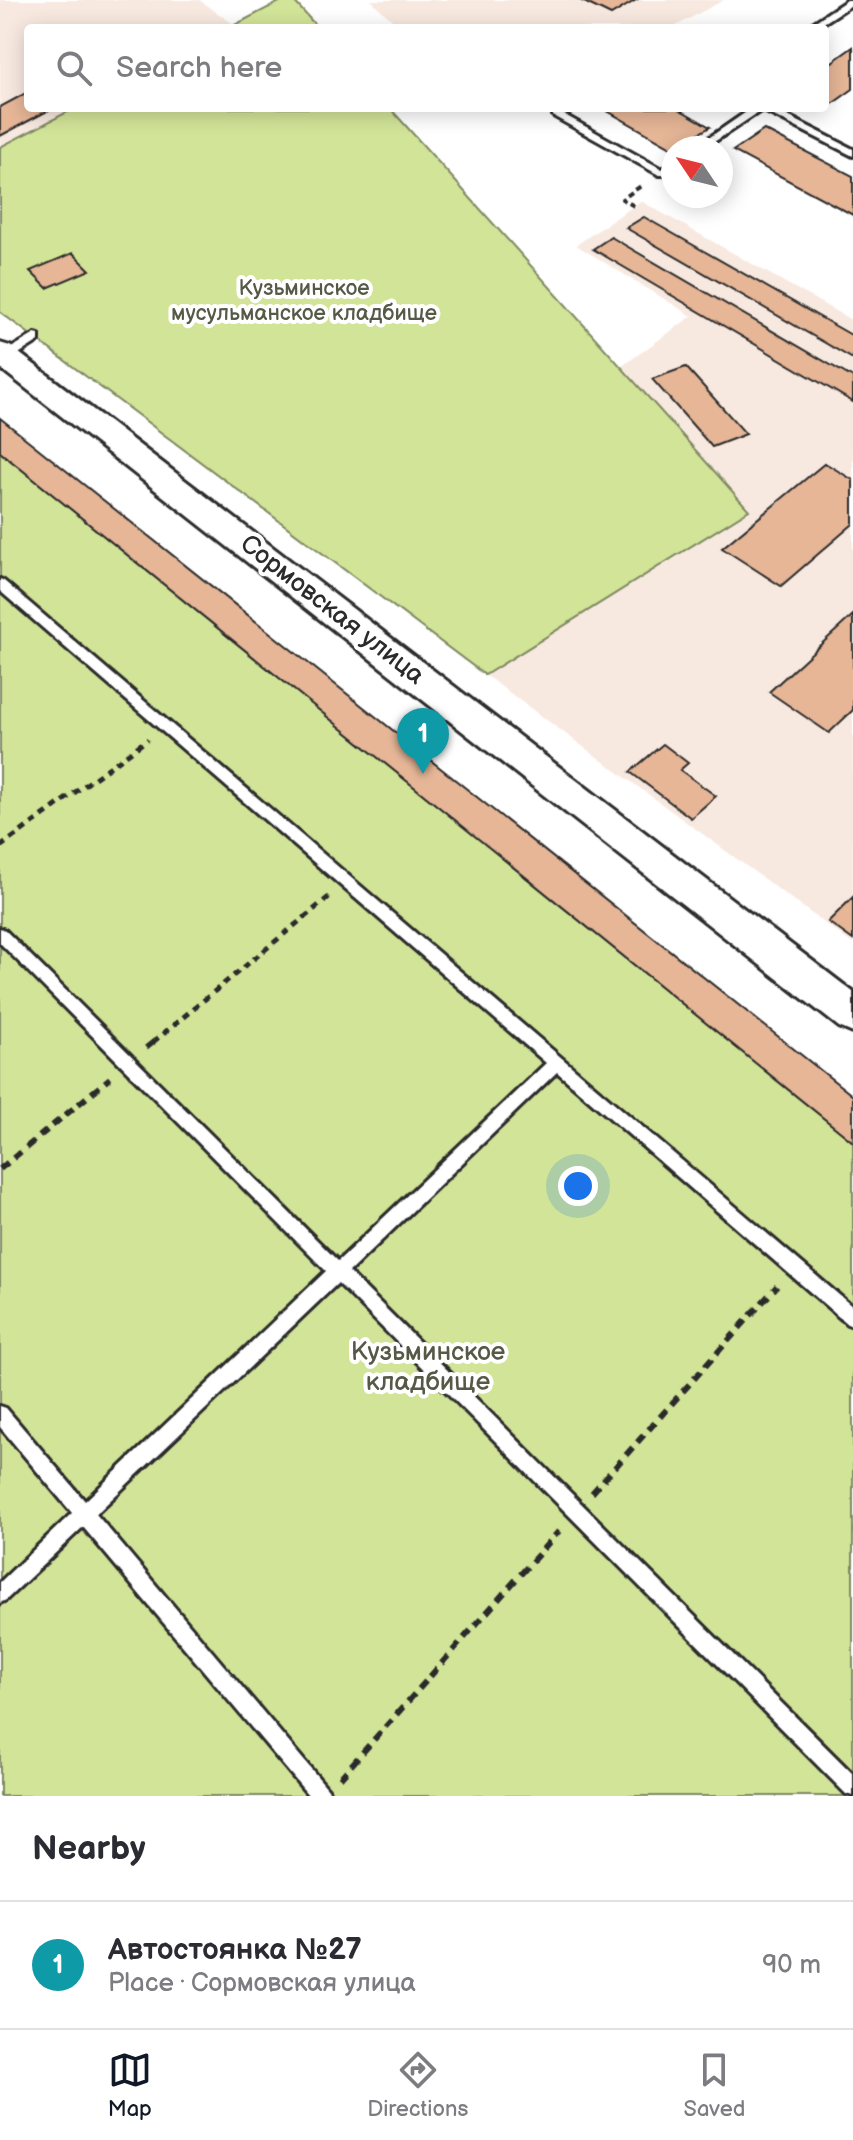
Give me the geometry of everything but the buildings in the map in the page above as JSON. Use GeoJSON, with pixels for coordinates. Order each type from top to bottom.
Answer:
{"type":"FeatureCollection","features":[{"type":"Feature","properties":{"kind":"street","name":"Сормовская улица"},"geometry":{"type":"LineString","coordinates":[[3,355],[853,1015]]}},
{"type":"Feature","properties":{"kind":"lane"},"geometry":{"type":"LineString","coordinates":[[816,24],[853,0]]}},
{"type":"Feature","properties":{"kind":"lane"},"geometry":{"type":"LineString","coordinates":[[559,112],[556,114],[661,172]]}},
{"type":"Feature","properties":{"kind":"lane"},"geometry":{"type":"LineString","coordinates":[[717,136],[752,112]]}},
{"type":"Feature","properties":{"kind":"lane"},"geometry":{"type":"LineString","coordinates":[[773,112],[853,153]]}},
{"type":"Feature","properties":{"kind":"lane"},"geometry":{"type":"LineString","coordinates":[[3,355],[35,338]]}},
{"type":"Feature","properties":{"kind":"lane"},"geometry":{"type":"LineString","coordinates":[[0,584],[853,1318]]}},
{"type":"Feature","properties":{"kind":"lane"},"geometry":{"type":"LineString","coordinates":[[0,934],[853,1787]]}},
{"type":"Feature","properties":{"kind":"lane"},"geometry":{"type":"LineString","coordinates":[[0,1594],[556,1063]]}},
{"type":"Feature","properties":{"kind":"lane"},"geometry":{"type":"LineString","coordinates":[[0,1414],[321,1796]]}},
{"type":"Feature","properties":{"kind":"path"},"geometry":{"type":"LineString","coordinates":[[622,199],[634,206]]}},
{"type":"Feature","properties":{"kind":"path"},"geometry":{"type":"LineString","coordinates":[[0,847],[165,727]]}},
{"type":"Feature","properties":{"kind":"path"},"geometry":{"type":"LineString","coordinates":[[0,1169],[347,883]]}},
{"type":"Feature","properties":{"kind":"shaded area"},"geometry":{"type":"Polygon","coordinates":[[[0,0],[199,0],[234,24],[24,24],[24,112],[67,112],[0,147],[0,0]]]}},
{"type":"Feature","properties":{"kind":"shaded area"},"geometry":{"type":"Polygon","coordinates":[[[371,0],[724,0],[679,24],[396,24],[371,0]]]}},
{"type":"Feature","properties":{"kind":"shaded area"},"geometry":{"type":"Polygon","coordinates":[[[641,201],[853,321],[853,944],[485,675],[749,510],[621,367],[692,316],[576,245],[641,201]]]}},
{"type":"Feature","properties":{"kind":"green space"},"geometry":{"type":"Polygon","coordinates":[[[283,0],[293,0],[314,24],[237,24],[283,0]]]}},
{"type":"Feature","properties":{"kind":"green space","name":"Кузьминское мусульманское кладбище"},"geometry":{"type":"Polygon","coordinates":[[[67,112],[394,112],[749,510],[485,675],[0,312],[0,147],[67,112]]]}},
{"type":"Feature","properties":{"kind":"green space","name":"Кузьминское кладбище"},"geometry":{"type":"Polygon","coordinates":[[[0,452],[853,1142],[853,1796],[0,1796],[0,452]]]}},
{"type":"Feature","properties":{"kind":"place","name":"Автостоянка №27"},"geometry":{"type":"Point","coordinates":[423,774]}}]}
